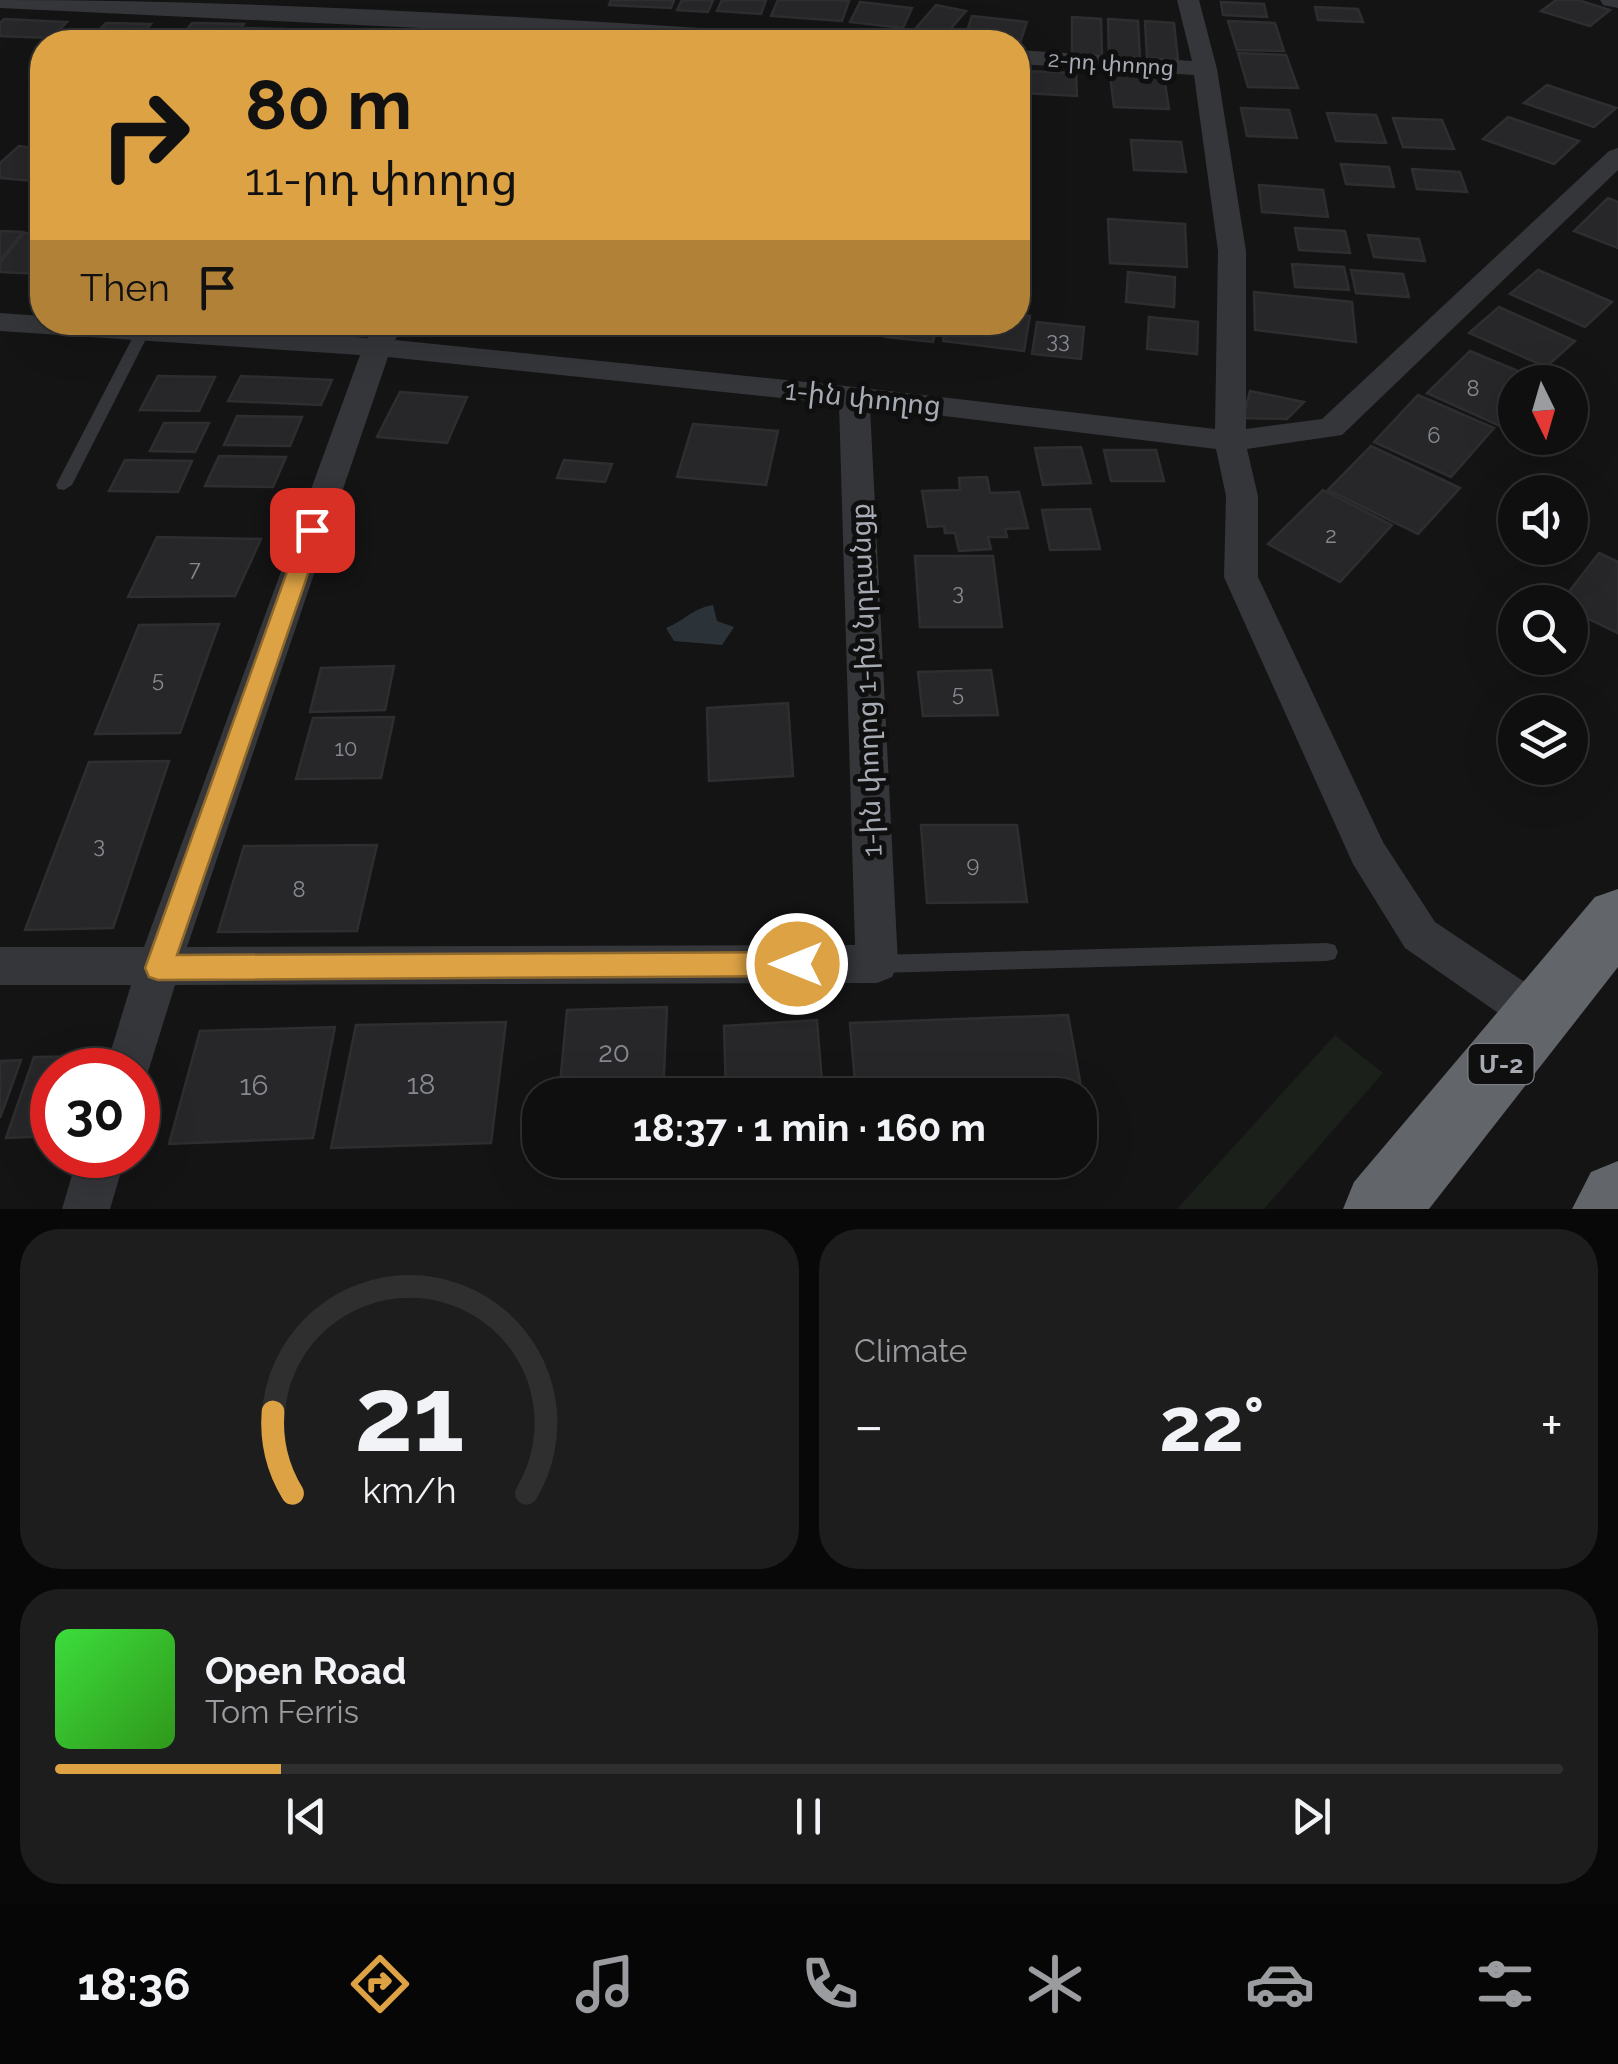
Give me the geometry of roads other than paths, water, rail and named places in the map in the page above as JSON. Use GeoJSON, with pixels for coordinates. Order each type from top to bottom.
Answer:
{"type":"FeatureCollection","features":[{"type":"Feature","properties":{"kind":"highway","name":"Մ-2"},"geometry":{"type":"LineString","coordinates":[[1380,1209],[1618,917]]}},
{"type":"Feature","properties":{"kind":"highway"},"geometry":{"type":"LineString","coordinates":[[1610,1209],[1618,1198]]}},
{"type":"Feature","properties":{"kind":"street"},"geometry":{"type":"LineString","coordinates":[[560,30],[575,0]]}},
{"type":"Feature","properties":{"kind":"street"},"geometry":{"type":"LineString","coordinates":[[1188,0],[1205,69],[1232,251],[1230,441],[1242,496],[1240,577],[1367,852],[1420,935],[1540,1017]]}},
{"type":"Feature","properties":{"kind":"street"},"geometry":{"type":"LineString","coordinates":[[1611,0],[1618,2]]}},
{"type":"Feature","properties":{"kind":"street"},"geometry":{"type":"LineString","coordinates":[[0,2],[488,30]]}},
{"type":"Feature","properties":{"kind":"street","name":"2-րդ փողոց"},"geometry":{"type":"LineString","coordinates":[[1030,57],[1205,69]]}},
{"type":"Feature","properties":{"kind":"street","name":"1-ին փողոց"},"geometry":{"type":"LineString","coordinates":[[384,335],[1230,441],[1331,428],[1618,156]]}},
{"type":"Feature","properties":{"kind":"street","name":"1-ին փողոց"},"geometry":{"type":"LineString","coordinates":[[0,322],[30,324]]}},
{"type":"Feature","properties":{"kind":"street"},"geometry":{"type":"LineString","coordinates":[[134,1048],[158,968],[384,335]]}},
{"type":"Feature","properties":{"kind":"street","name":"1-ին փողոց 1-ին նրբանցք"},"geometry":{"type":"LineString","coordinates":[[854,396],[877,964]]}},
{"type":"Feature","properties":{"kind":"street"},"geometry":{"type":"LineString","coordinates":[[0,966],[877,964]]}},
{"type":"Feature","properties":{"kind":"street"},"geometry":{"type":"LineString","coordinates":[[86,1209],[95,1178]]}},
{"type":"Feature","properties":{"kind":"lane"},"geometry":{"type":"LineString","coordinates":[[64,485],[141,335]]}},
{"type":"Feature","properties":{"kind":"lane"},"geometry":{"type":"LineString","coordinates":[[877,964],[1327,952]]}}]}
